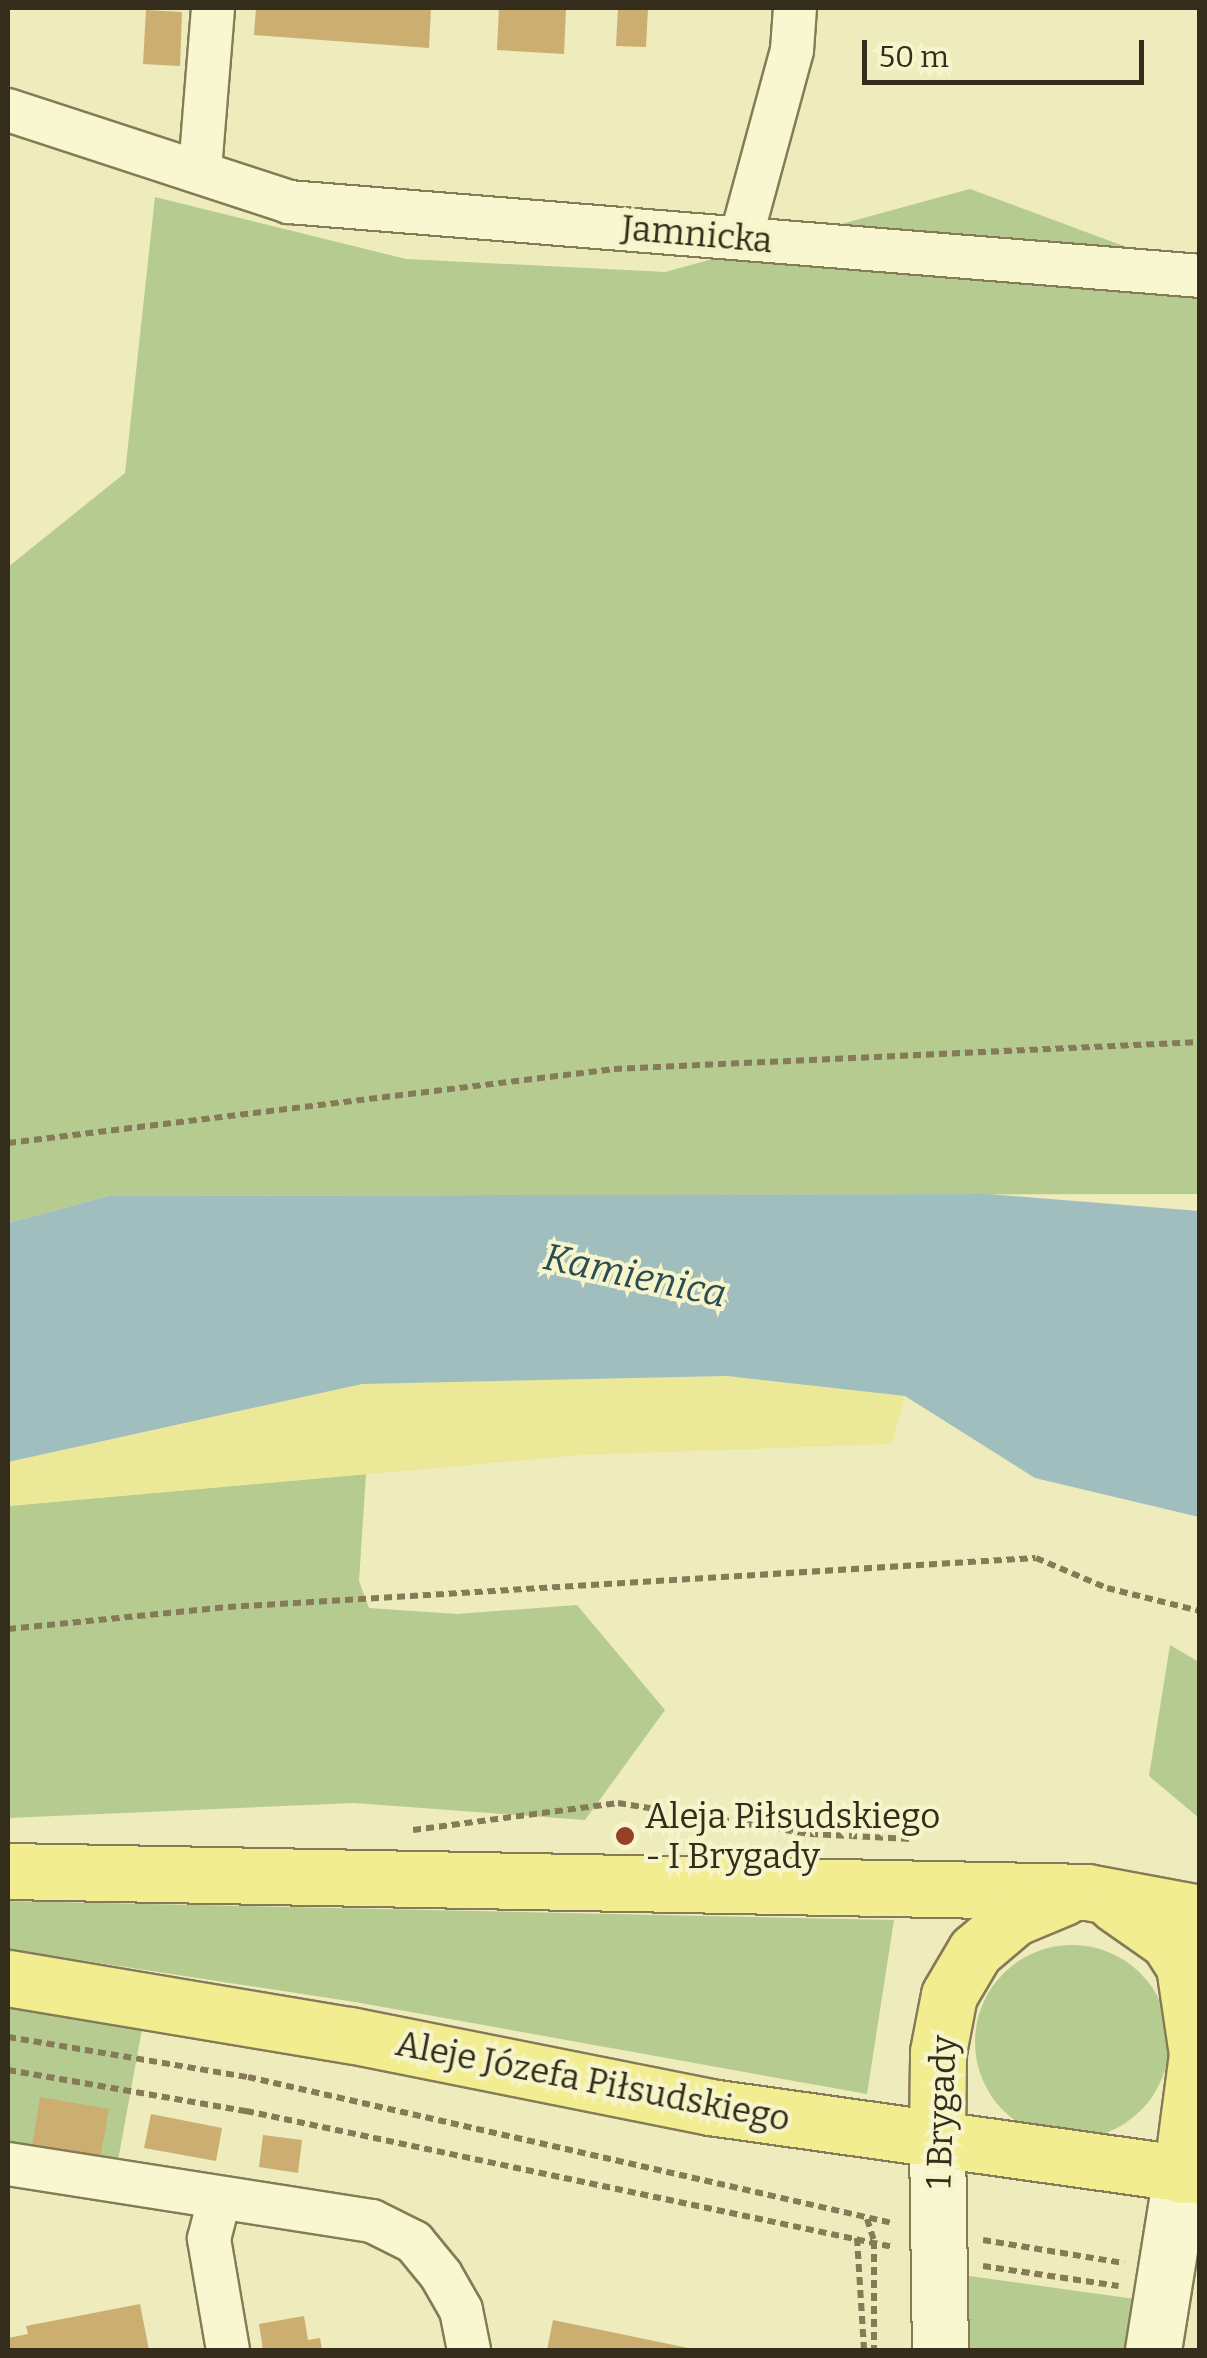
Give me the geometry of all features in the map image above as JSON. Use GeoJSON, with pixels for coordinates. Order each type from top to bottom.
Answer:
{"type":"FeatureCollection","features":[{"type":"Feature","properties":{"kind":"main road"},"geometry":{"type":"LineString","coordinates":[[8,1871],[1087,1892],[1200,1913]]}},
{"type":"Feature","properties":{"kind":"main road"},"geometry":{"type":"LineString","coordinates":[[1087,1892],[1132,1912],[1168,1941],[1184,1966],[1197,2054],[1190,2176]]}},
{"type":"Feature","properties":{"kind":"main road","name":"1 Brygady"},"geometry":{"type":"LineString","coordinates":[[937,2140],[938,2052],[949,1995],[976,1951],[1045,1900],[1087,1892]]}},
{"type":"Feature","properties":{"kind":"main road","name":"Aleje Józefa Piłsudskiego"},"geometry":{"type":"LineString","coordinates":[[8,1978],[350,2036],[710,2107],[1190,2176]]}},
{"type":"Feature","properties":{"kind":"street"},"geometry":{"type":"LineString","coordinates":[[200,170],[214,8]]}},
{"type":"Feature","properties":{"kind":"street"},"geometry":{"type":"LineString","coordinates":[[741,238],[792,50],[795,8]]}},
{"type":"Feature","properties":{"kind":"street","name":"Jamnicka"},"geometry":{"type":"LineString","coordinates":[[8,110],[289,202],[1200,276]]}},
{"type":"Feature","properties":{"kind":"street","name":"1 Brygady"},"geometry":{"type":"LineString","coordinates":[[937,2140],[940,2350]]}},
{"type":"Feature","properties":{"kind":"street"},"geometry":{"type":"LineString","coordinates":[[8,2164],[218,2200],[372,2221],[414,2242],[461,2310],[468,2350]]}},
{"type":"Feature","properties":{"kind":"street"},"geometry":{"type":"LineString","coordinates":[[1154,2350],[1176,2277],[1190,2176]]}},
{"type":"Feature","properties":{"kind":"street"},"geometry":{"type":"LineString","coordinates":[[218,2200],[210,2239],[228,2350]]}},
{"type":"Feature","properties":{"kind":"path"},"geometry":{"type":"LineString","coordinates":[[8,1143],[614,1069],[1200,1042]]}},
{"type":"Feature","properties":{"kind":"path"},"geometry":{"type":"LineString","coordinates":[[8,1629],[248,1605],[1036,1558],[1107,1588],[1200,1611]]}},
{"type":"Feature","properties":{"kind":"path"},"geometry":{"type":"LineString","coordinates":[[394,1832],[618,1803],[810,1834],[926,1840]]}},
{"type":"Feature","properties":{"kind":"path"},"geometry":{"type":"LineString","coordinates":[[8,2037],[248,2077],[696,2174],[867,2219],[938,2246],[1176,2277]]}},
{"type":"Feature","properties":{"kind":"path"},"geometry":{"type":"LineString","coordinates":[[8,2070],[246,2111],[857,2238],[1176,2277]]}},
{"type":"Feature","properties":{"kind":"path"},"geometry":{"type":"LineString","coordinates":[[867,2219],[874,2241],[874,2350]]}},
{"type":"Feature","properties":{"kind":"path"},"geometry":{"type":"LineString","coordinates":[[857,2238],[864,2350]]}},
{"type":"Feature","properties":{"kind":"green space"},"geometry":{"type":"Polygon","coordinates":[[[970,189],[1199,274],[1199,1194],[108,1196],[8,1223],[8,567],[125,473],[155,197],[406,259],[665,272],[970,189]]]}},
{"type":"Feature","properties":{"kind":"green space"},"geometry":{"type":"Polygon","coordinates":[[[366,1474],[359,1581],[369,1608],[457,1614],[577,1605],[665,1710],[585,1820],[354,1803],[8,1818],[8,1506],[366,1474]]]}},
{"type":"Feature","properties":{"kind":"green space"},"geometry":{"type":"Polygon","coordinates":[[[1170,1645],[1199,1662],[1199,1818],[1149,1776],[1170,1645]]]}},
{"type":"Feature","properties":{"kind":"green space"},"geometry":{"type":"Polygon","coordinates":[[[8,1901],[894,1920],[867,2094],[355,2002],[8,1949],[8,1901]]]}},
{"type":"Feature","properties":{"kind":"green space"},"geometry":{"type":"Polygon","coordinates":[[[1072,1945],[1109,1952],[1141,1973],[1162,2005],[1169,2042],[1162,2079],[1141,2111],[1109,2132],[1072,2139],[1035,2132],[1003,2111],[982,2079],[975,2042],[982,2005],[1003,1973],[1035,1952],[1072,1945]]]}},
{"type":"Feature","properties":{"kind":"green space"},"geometry":{"type":"Polygon","coordinates":[[[8,1991],[147,2002],[114,2182],[8,2164],[8,1991]]]}},
{"type":"Feature","properties":{"kind":"green space"},"geometry":{"type":"Polygon","coordinates":[[[962,2275],[1135,2299],[1126,2350],[963,2350],[962,2275]]]}},
{"type":"Feature","properties":{"kind":"sand"},"geometry":{"type":"Polygon","coordinates":[[[726,1376],[905,1396],[892,1444],[582,1455],[8,1506],[8,1462],[362,1384],[726,1376]]]}},
{"type":"Feature","properties":{"kind":"water","name":"Kamienica"},"geometry":{"type":"Polygon","coordinates":[[[988,1194],[1199,1211],[1199,1517],[1035,1478],[905,1396],[727,1376],[362,1384],[8,1462],[8,1223],[108,1196],[988,1194]]]}},
{"type":"Feature","properties":{"kind":"building"},"geometry":{"type":"Polygon","coordinates":[[[256,8],[431,8],[429,48],[254,35],[256,8]]]}},
{"type":"Feature","properties":{"kind":"building"},"geometry":{"type":"Polygon","coordinates":[[[499,8],[566,8],[564,54],[497,50],[499,8]]]}},
{"type":"Feature","properties":{"kind":"building"},"geometry":{"type":"Polygon","coordinates":[[[618,8],[648,8],[646,47],[616,46],[618,8]]]}},
{"type":"Feature","properties":{"kind":"building"},"geometry":{"type":"Polygon","coordinates":[[[146,10],[182,12],[180,66],[143,64],[146,10]]]}},
{"type":"Feature","properties":{"kind":"building"},"geometry":{"type":"Polygon","coordinates":[[[40,2097],[109,2109],[100,2158],[32,2146],[40,2097]]]}},
{"type":"Feature","properties":{"kind":"building"},"geometry":{"type":"Polygon","coordinates":[[[151,2114],[222,2128],[216,2161],[144,2148],[151,2114]]]}},
{"type":"Feature","properties":{"kind":"building"},"geometry":{"type":"Polygon","coordinates":[[[263,2135],[302,2140],[298,2173],[259,2167],[263,2135]]]}},
{"type":"Feature","properties":{"kind":"building"},"geometry":{"type":"Polygon","coordinates":[[[140,2304],[149,2350],[8,2350],[8,2338],[28,2334],[26,2326],[140,2304]]]}},
{"type":"Feature","properties":{"kind":"building"},"geometry":{"type":"Polygon","coordinates":[[[304,2316],[308,2340],[320,2338],[322,2350],[263,2350],[259,2324],[304,2316]]]}},
{"type":"Feature","properties":{"kind":"building"},"geometry":{"type":"Polygon","coordinates":[[[553,2320],[693,2349],[693,2350],[547,2350],[553,2320]]]}},
{"type":"Feature","properties":{"kind":"place","name":"Aleja Piłsudskiego - I Brygady"},"geometry":{"type":"Point","coordinates":[625,1836]}}]}
